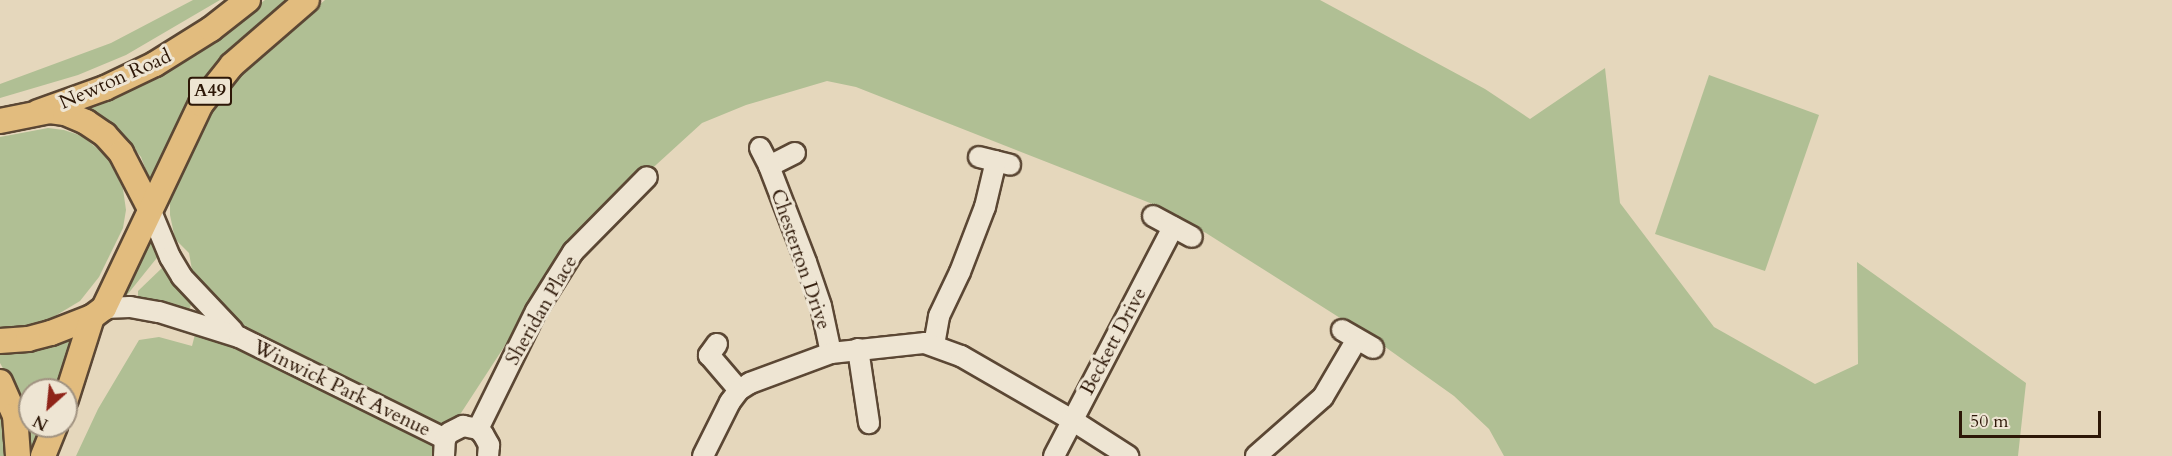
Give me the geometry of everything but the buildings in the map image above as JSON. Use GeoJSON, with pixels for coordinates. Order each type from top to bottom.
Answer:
{"type":"FeatureCollection","features":[{"type":"Feature","properties":{"kind":"main road","name":"Newton Road"},"geometry":{"type":"LineString","coordinates":[[38,112],[105,88],[155,64],[202,35],[248,0]]}},
{"type":"Feature","properties":{"kind":"main road","name":"A49"},"geometry":{"type":"LineString","coordinates":[[74,378],[98,313],[194,116],[210,90],[232,65],[307,0]]}},
{"type":"Feature","properties":{"kind":"main road","name":"A49"},"geometry":{"type":"LineString","coordinates":[[0,121],[38,112],[65,113],[76,117],[105,135],[133,173],[150,209]]}},
{"type":"Feature","properties":{"kind":"main road"},"geometry":{"type":"LineString","coordinates":[[0,340],[28,339],[98,313]]}},
{"type":"Feature","properties":{"kind":"main road"},"geometry":{"type":"LineString","coordinates":[[0,382],[15,415],[18,456]]}},
{"type":"Feature","properties":{"kind":"main road"},"geometry":{"type":"LineString","coordinates":[[43,456],[50,438]]}},
{"type":"Feature","properties":{"kind":"street","name":"Chesterton Drive"},"geometry":{"type":"LineString","coordinates":[[795,153],[765,157],[821,306],[831,353]]}},
{"type":"Feature","properties":{"kind":"street"},"geometry":{"type":"LineString","coordinates":[[934,345],[939,316],[960,272],[985,207],[995,161]]}},
{"type":"Feature","properties":{"kind":"street","name":"Sheridan Place"},"geometry":{"type":"LineString","coordinates":[[478,429],[536,311],[573,252],[647,177]]}},
{"type":"Feature","properties":{"kind":"street","name":"Winwick Park Avenue"},"geometry":{"type":"LineString","coordinates":[[150,209],[170,257],[182,277],[213,312],[240,337]]}},
{"type":"Feature","properties":{"kind":"street"},"geometry":{"type":"LineString","coordinates":[[1153,216],[1192,237]]}},
{"type":"Feature","properties":{"kind":"street","name":"Beckett Drive"},"geometry":{"type":"LineString","coordinates":[[1054,456],[1173,227]]}},
{"type":"Feature","properties":{"kind":"street","name":"Winwick Park Avenue"},"geometry":{"type":"LineString","coordinates":[[98,313],[140,308],[240,337],[444,448]]}},
{"type":"Feature","properties":{"kind":"street"},"geometry":{"type":"LineString","coordinates":[[1256,456],[1323,397],[1357,339]]}},
{"type":"Feature","properties":{"kind":"street","name":"Chesterton Drive"},"geometry":{"type":"LineString","coordinates":[[739,390],[794,364],[831,353],[914,343],[934,345],[961,356],[1072,420],[1128,456]]}},
{"type":"Feature","properties":{"kind":"street"},"geometry":{"type":"LineString","coordinates":[[858,349],[870,424]]}},
{"type":"Feature","properties":{"kind":"street"},"geometry":{"type":"LineString","coordinates":[[704,456],[730,402],[739,390],[709,353]]}},
{"type":"Feature","properties":{"kind":"street"},"geometry":{"type":"LineString","coordinates":[[444,448],[455,428],[463,426],[478,429],[487,439],[488,456]]}},
{"type":"Feature","properties":{"kind":"green space"},"geometry":{"type":"Polygon","coordinates":[[[193,0],[220,0],[126,55],[78,75],[0,98],[0,84],[111,43],[193,0]]]}},
{"type":"Feature","properties":{"kind":"green space"},"geometry":{"type":"Polygon","coordinates":[[[265,0],[292,0],[212,70],[193,96],[150,181],[141,157],[121,132],[105,118],[86,107],[116,95],[187,58],[265,0]]]}},
{"type":"Feature","properties":{"kind":"green space"},"geometry":{"type":"Polygon","coordinates":[[[325,0],[1320,0],[1485,89],[1530,119],[1605,68],[1620,203],[1714,327],[1815,384],[1858,364],[1857,262],[2026,383],[2018,456],[1504,456],[1489,429],[1454,396],[1381,344],[1206,233],[1155,205],[856,87],[827,81],[746,105],[702,123],[611,206],[569,247],[433,456],[76,456],[98,409],[139,340],[159,337],[192,346],[200,315],[189,253],[175,239],[170,215],[170,195],[212,107],[237,76],[325,0]]]}},
{"type":"Feature","properties":{"kind":"green space"},"geometry":{"type":"Polygon","coordinates":[[[1709,75],[1819,115],[1765,271],[1655,234],[1709,75]]]}},
{"type":"Feature","properties":{"kind":"green space"},"geometry":{"type":"Polygon","coordinates":[[[48,128],[82,136],[109,158],[123,189],[126,210],[123,228],[99,277],[80,301],[50,319],[30,326],[0,327],[0,137],[48,128]]]}},
{"type":"Feature","properties":{"kind":"green space"},"geometry":{"type":"Polygon","coordinates":[[[150,234],[160,254],[123,300],[119,301],[150,234]]]}},
{"type":"Feature","properties":{"kind":"green space"},"geometry":{"type":"Polygon","coordinates":[[[163,267],[191,305],[189,310],[138,300],[138,291],[163,267]]]}},
{"type":"Feature","properties":{"kind":"green space"},"geometry":{"type":"Polygon","coordinates":[[[80,333],[63,378],[18,378],[18,395],[0,363],[0,353],[30,351],[56,345],[80,333]]]}},
{"type":"Feature","properties":{"kind":"green space"},"geometry":{"type":"Polygon","coordinates":[[[0,409],[5,425],[6,456],[0,456],[0,409]]]}},
{"type":"Feature","properties":{"kind":"green space"},"geometry":{"type":"Polygon","coordinates":[[[28,438],[40,438],[33,456],[28,456],[28,438]]]}}]}
